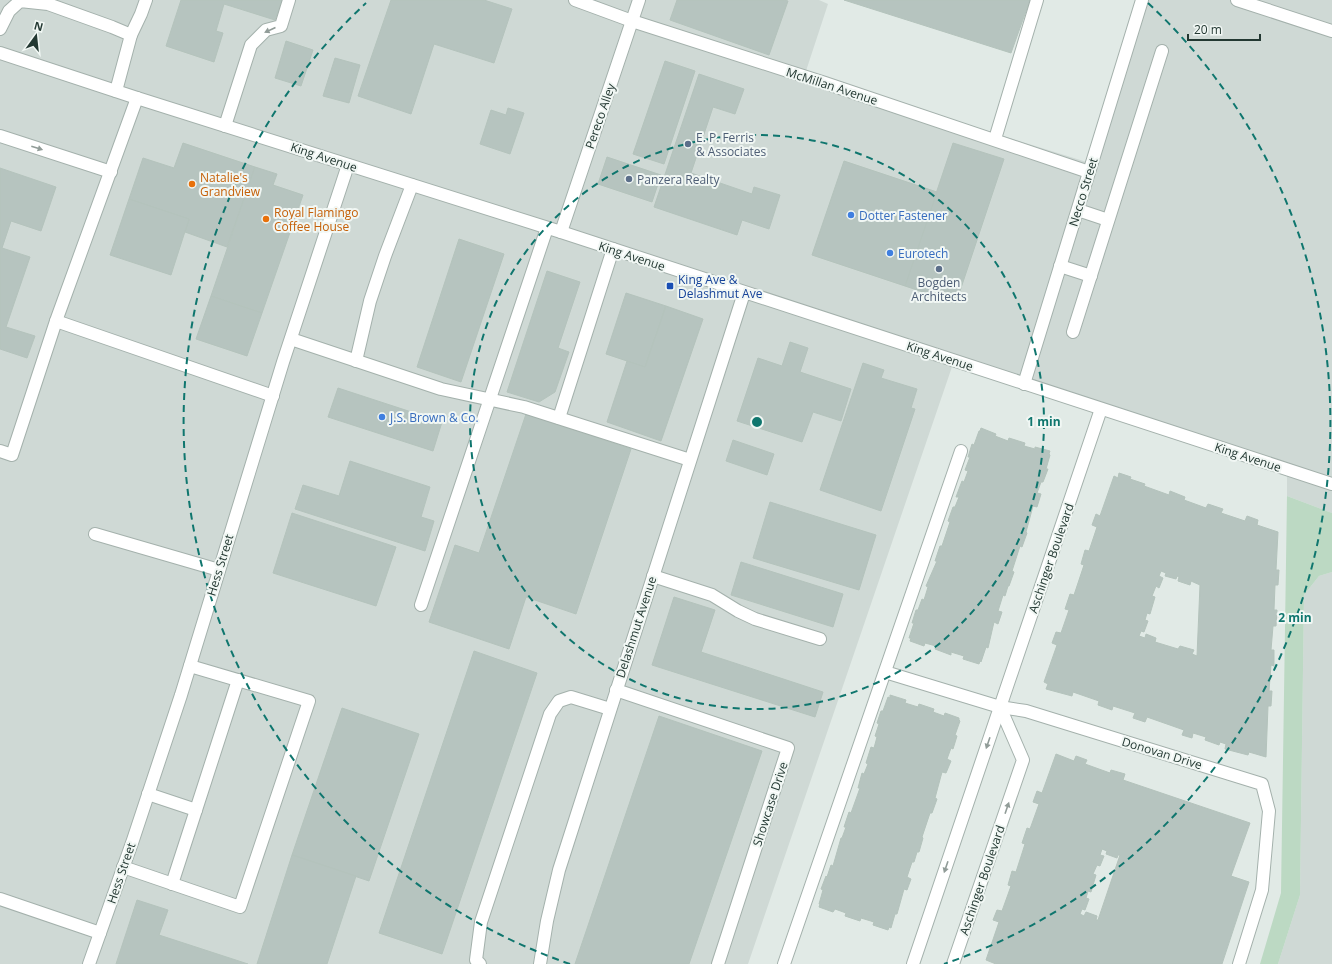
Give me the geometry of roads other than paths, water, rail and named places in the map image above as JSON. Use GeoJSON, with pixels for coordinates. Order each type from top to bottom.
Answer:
{"type":"FeatureCollection","features":[{"type":"Feature","properties":{"kind":"street"},"geometry":{"type":"LineString","coordinates":[[116,91],[131,35],[146,0]]}},
{"type":"Feature","properties":{"kind":"street"},"geometry":{"type":"LineString","coordinates":[[225,126],[252,45],[266,30],[281,26],[289,0]]}},
{"type":"Feature","properties":{"kind":"street","name":"McMillan Avenue"},"geometry":{"type":"LineString","coordinates":[[575,0],[632,21],[995,139],[1090,172]]}},
{"type":"Feature","properties":{"kind":"street","name":"Pereco Alley"},"geometry":{"type":"LineString","coordinates":[[561,232],[639,0]]}},
{"type":"Feature","properties":{"kind":"street"},"geometry":{"type":"LineString","coordinates":[[995,139],[1038,0]]}},
{"type":"Feature","properties":{"kind":"street","name":"Necco Street"},"geometry":{"type":"LineString","coordinates":[[1024,384],[1142,0]]}},
{"type":"Feature","properties":{"kind":"street"},"geometry":{"type":"LineString","coordinates":[[1237,0],[1332,31]]}},
{"type":"Feature","properties":{"kind":"street"},"geometry":{"type":"LineString","coordinates":[[0,28],[9,11],[20,1],[48,4],[131,35]]}},
{"type":"Feature","properties":{"kind":"street"},"geometry":{"type":"LineString","coordinates":[[1073,332],[1162,51]]}},
{"type":"Feature","properties":{"kind":"street","name":"King Avenue"},"geometry":{"type":"LineString","coordinates":[[0,53],[137,98],[561,232],[1332,484]]}},
{"type":"Feature","properties":{"kind":"street"},"geometry":{"type":"LineString","coordinates":[[0,451],[12,455],[56,321],[137,98]]}},
{"type":"Feature","properties":{"kind":"street"},"geometry":{"type":"LineString","coordinates":[[0,136],[111,172]]}},
{"type":"Feature","properties":{"kind":"street","name":"Hess Street"},"geometry":{"type":"LineString","coordinates":[[89,964],[148,794],[190,666],[273,396],[348,165]]}},
{"type":"Feature","properties":{"kind":"street"},"geometry":{"type":"LineString","coordinates":[[356,361],[370,301],[385,256],[412,185]]}},
{"type":"Feature","properties":{"kind":"street"},"geometry":{"type":"LineString","coordinates":[[1078,210],[1108,220]]}},
{"type":"Feature","properties":{"kind":"street"},"geometry":{"type":"LineString","coordinates":[[421,605],[547,228]]}},
{"type":"Feature","properties":{"kind":"street"},"geometry":{"type":"LineString","coordinates":[[559,418],[613,249]]}},
{"type":"Feature","properties":{"kind":"street"},"geometry":{"type":"LineString","coordinates":[[1060,266],[1091,276]]}},
{"type":"Feature","properties":{"kind":"street","name":"Delashmut Avenue"},"geometry":{"type":"LineString","coordinates":[[540,964],[547,922],[559,870],[744,292]]}},
{"type":"Feature","properties":{"kind":"street"},"geometry":{"type":"LineString","coordinates":[[56,321],[273,396]]}},
{"type":"Feature","properties":{"kind":"street"},"geometry":{"type":"LineString","coordinates":[[291,339],[440,389],[524,407],[690,460]]}},
{"type":"Feature","properties":{"kind":"street","name":"Aschinger Boulevard"},"geometry":{"type":"LineString","coordinates":[[913,964],[1101,409]]}},
{"type":"Feature","properties":{"kind":"street"},"geometry":{"type":"LineString","coordinates":[[784,964],[962,451]]}},
{"type":"Feature","properties":{"kind":"street"},"geometry":{"type":"LineString","coordinates":[[95,534],[219,570]]}},
{"type":"Feature","properties":{"kind":"street"},"geometry":{"type":"LineString","coordinates":[[653,576],[712,595],[738,611],[755,619],[820,639]]}},
{"type":"Feature","properties":{"kind":"street"},"geometry":{"type":"LineString","coordinates":[[123,867],[240,907],[310,701],[190,666]]}},
{"type":"Feature","properties":{"kind":"street","name":"Donovan Drive"},"geometry":{"type":"LineString","coordinates":[[885,672],[1000,707],[1026,711],[1262,784],[1269,811],[1262,890],[1239,964]]}},
{"type":"Feature","properties":{"kind":"street"},"geometry":{"type":"LineString","coordinates":[[172,884],[238,680]]}},
{"type":"Feature","properties":{"kind":"street","name":"Showcase Drive"},"geometry":{"type":"LineString","coordinates":[[616,690],[788,748],[718,964]]}},
{"type":"Feature","properties":{"kind":"street"},"geometry":{"type":"LineString","coordinates":[[480,964],[476,960],[481,922],[550,714],[559,701],[571,697],[610,709]]}},
{"type":"Feature","properties":{"kind":"street","name":"Aschinger Boulevard"},"geometry":{"type":"LineString","coordinates":[[953,964],[1023,760],[1000,707]]}},
{"type":"Feature","properties":{"kind":"street"},"geometry":{"type":"LineString","coordinates":[[148,794],[196,810]]}},
{"type":"Feature","properties":{"kind":"street"},"geometry":{"type":"LineString","coordinates":[[0,899],[100,933]]}},
{"type":"Feature","properties":{"kind":"place","name":"E. P. Ferris & Associates"},"geometry":{"type":"Point","coordinates":[688,144]}},
{"type":"Feature","properties":{"kind":"place","name":"Panzera Realty"},"geometry":{"type":"Point","coordinates":[629,179]}},
{"type":"Feature","properties":{"kind":"place","name":"Natalie's Grandview"},"geometry":{"type":"Point","coordinates":[192,184]}},
{"type":"Feature","properties":{"kind":"place","name":"Dotter Fastener"},"geometry":{"type":"Point","coordinates":[851,215]}},
{"type":"Feature","properties":{"kind":"place","name":"Royal Flamingo Coffee House"},"geometry":{"type":"Point","coordinates":[266,219]}},
{"type":"Feature","properties":{"kind":"place","name":"Eurotech"},"geometry":{"type":"Point","coordinates":[890,253]}},
{"type":"Feature","properties":{"kind":"place","name":"Bogden Architects"},"geometry":{"type":"Point","coordinates":[939,269]}},
{"type":"Feature","properties":{"kind":"place","name":"King Ave & Delashmut Ave"},"geometry":{"type":"Point","coordinates":[670,286]}},
{"type":"Feature","properties":{"kind":"place","name":"J.S. Brown & Co."},"geometry":{"type":"Point","coordinates":[382,417]}}]}
